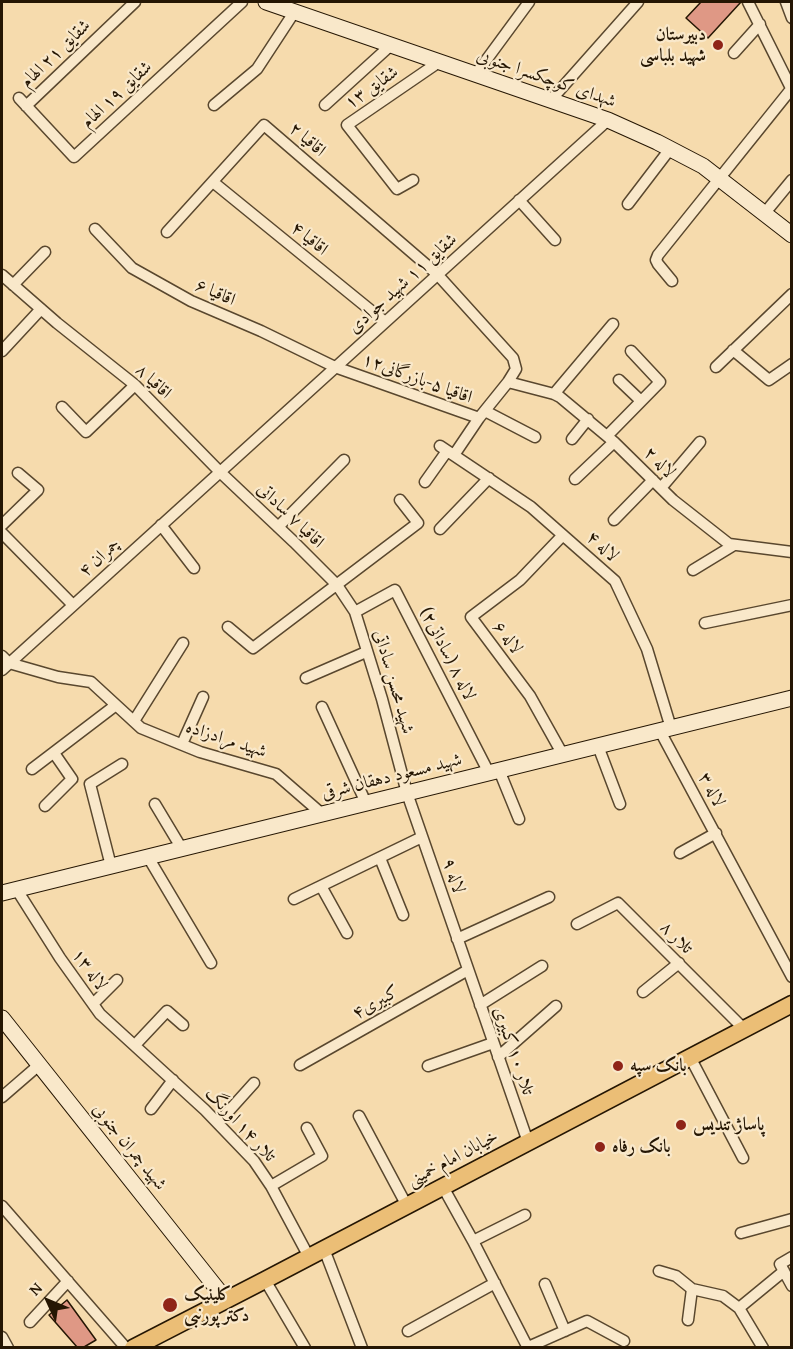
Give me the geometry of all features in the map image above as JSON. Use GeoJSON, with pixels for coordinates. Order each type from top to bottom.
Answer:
{"type":"FeatureCollection","features":[{"type":"Feature","properties":{"kind":"main road","name":"شهدای کوچکسرا جنوبی"},"geometry":{"type":"LineString","coordinates":[[266,2],[292,7],[391,45],[608,120],[703,166],[792,236]]}},
{"type":"Feature","properties":{"kind":"main road","name":"شهید مسعود دهقان شرقی"},"geometry":{"type":"LineString","coordinates":[[2,893],[792,698]]}},
{"type":"Feature","properties":{"kind":"main road","name":"خیابان امام خمینی"},"geometry":{"type":"LineString","coordinates":[[133,1347],[792,1004]]}},
{"type":"Feature","properties":{"kind":"main road","name":"شهید چمران جنوبی"},"geometry":{"type":"LineString","coordinates":[[2,1018],[226,1300]]}},
{"type":"Feature","properties":{"kind":"street","name":"شقایق ۲۱ الهام"},"geometry":{"type":"LineString","coordinates":[[23,102],[135,2]]}},
{"type":"Feature","properties":{"kind":"street","name":"شقایق ۱۹ الهام"},"geometry":{"type":"LineString","coordinates":[[23,102],[74,157],[242,2]]}},
{"type":"Feature","properties":{"kind":"street"},"geometry":{"type":"LineString","coordinates":[[476,74],[529,2]]}},
{"type":"Feature","properties":{"kind":"street"},"geometry":{"type":"LineString","coordinates":[[551,100],[638,2]]}},
{"type":"Feature","properties":{"kind":"street"},"geometry":{"type":"LineString","coordinates":[[672,281],[656,260],[658,255],[792,88],[748,2]]}},
{"type":"Feature","properties":{"kind":"street"},"geometry":{"type":"LineString","coordinates":[[786,2],[792,18]]}},
{"type":"Feature","properties":{"kind":"street"},"geometry":{"type":"LineString","coordinates":[[214,105],[257,69],[292,7]]}},
{"type":"Feature","properties":{"kind":"street"},"geometry":{"type":"LineString","coordinates":[[734,53],[760,24]]}},
{"type":"Feature","properties":{"kind":"street"},"geometry":{"type":"LineString","coordinates":[[324,105],[391,45]]}},
{"type":"Feature","properties":{"kind":"street","name":"شقایق ۱۳"},"geometry":{"type":"LineString","coordinates":[[413,180],[397,189],[347,125],[439,62]]}},
{"type":"Feature","properties":{"kind":"street","name":"شقایق ۱۱ شهید جوادی"},"geometry":{"type":"LineString","coordinates":[[220,472],[608,120]]}},
{"type":"Feature","properties":{"kind":"street","name":"اقاقیا ۲"},"geometry":{"type":"LineString","coordinates":[[167,232],[264,125],[437,274]]}},
{"type":"Feature","properties":{"kind":"street"},"geometry":{"type":"LineString","coordinates":[[628,204],[670,149]]}},
{"type":"Feature","properties":{"kind":"street"},"geometry":{"type":"LineString","coordinates":[[764,214],[792,180]]}},
{"type":"Feature","properties":{"kind":"street","name":"اقاقیا ۴"},"geometry":{"type":"LineString","coordinates":[[213,182],[385,322]]}},
{"type":"Feature","properties":{"kind":"street"},"geometry":{"type":"LineString","coordinates":[[519,200],[555,240]]}},
{"type":"Feature","properties":{"kind":"street","name":"اقاقیا ۶"},"geometry":{"type":"LineString","coordinates":[[95,228],[132,268],[191,301],[261,331],[335,367]]}},
{"type":"Feature","properties":{"kind":"street"},"geometry":{"type":"LineString","coordinates":[[13,285],[45,252]]}},
{"type":"Feature","properties":{"kind":"street"},"geometry":{"type":"LineString","coordinates":[[437,274],[513,358],[516,369],[482,415],[535,437]]}},
{"type":"Feature","properties":{"kind":"street","name":"اقاقیا ۸"},"geometry":{"type":"LineString","coordinates":[[2,275],[57,323],[135,385],[220,472]]}},
{"type":"Feature","properties":{"kind":"street"},"geometry":{"type":"LineString","coordinates":[[716,367],[792,294]]}},
{"type":"Feature","properties":{"kind":"street"},"geometry":{"type":"LineString","coordinates":[[2,351],[41,309]]}},
{"type":"Feature","properties":{"kind":"street"},"geometry":{"type":"LineString","coordinates":[[554,393],[613,324]]}},
{"type":"Feature","properties":{"kind":"street"},"geometry":{"type":"LineString","coordinates":[[733,350],[769,380],[792,364]]}},
{"type":"Feature","properties":{"kind":"street"},"geometry":{"type":"LineString","coordinates":[[575,479],[611,439],[641,400],[660,382],[631,351]]}},
{"type":"Feature","properties":{"kind":"street","name":"اقاقیا ۵-بازرگانی۱۲"},"geometry":{"type":"LineString","coordinates":[[335,367],[482,415],[447,450],[425,482]]}},
{"type":"Feature","properties":{"kind":"street"},"geometry":{"type":"LineString","coordinates":[[619,380],[641,400]]}},
{"type":"Feature","properties":{"kind":"street","name":"لاله ۲"},"geometry":{"type":"LineString","coordinates":[[508,382],[554,393],[611,439],[673,500],[729,544],[792,552]]}},
{"type":"Feature","properties":{"kind":"street"},"geometry":{"type":"LineString","coordinates":[[62,407],[86,432],[135,385]]}},
{"type":"Feature","properties":{"kind":"street"},"geometry":{"type":"LineString","coordinates":[[572,439],[588,419]]}},
{"type":"Feature","properties":{"kind":"street"},"geometry":{"type":"LineString","coordinates":[[615,520],[657,484],[700,442]]}},
{"type":"Feature","properties":{"kind":"street","name":"لاله ۴"},"geometry":{"type":"LineString","coordinates":[[447,450],[531,507],[615,581],[647,649],[666,729]]}},
{"type":"Feature","properties":{"kind":"street"},"geometry":{"type":"LineString","coordinates":[[278,527],[344,460]]}},
{"type":"Feature","properties":{"kind":"street","name":"چمران ۴"},"geometry":{"type":"LineString","coordinates":[[4,663],[73,605],[220,472]]}},
{"type":"Feature","properties":{"kind":"street","name":"اقاقیا ۷ ساداتی"},"geometry":{"type":"LineString","coordinates":[[220,472],[337,585]]}},
{"type":"Feature","properties":{"kind":"street"},"geometry":{"type":"LineString","coordinates":[[2,525],[38,490],[18,473]]}},
{"type":"Feature","properties":{"kind":"street"},"geometry":{"type":"LineString","coordinates":[[440,529],[489,478]]}},
{"type":"Feature","properties":{"kind":"street"},"geometry":{"type":"LineString","coordinates":[[228,627],[253,648],[418,523],[400,500]]}},
{"type":"Feature","properties":{"kind":"street"},"geometry":{"type":"LineString","coordinates":[[161,525],[194,568]]}},
{"type":"Feature","properties":{"kind":"street"},"geometry":{"type":"LineString","coordinates":[[2,533],[73,605]]}},
{"type":"Feature","properties":{"kind":"street","name":"لاله ۶"},"geometry":{"type":"LineString","coordinates":[[563,535],[520,580],[471,617],[530,696],[563,754]]}},
{"type":"Feature","properties":{"kind":"street"},"geometry":{"type":"LineString","coordinates":[[693,570],[734,545]]}},
{"type":"Feature","properties":{"kind":"street","name":"شهید محسن ساداتی"},"geometry":{"type":"LineString","coordinates":[[337,585],[355,612],[382,699],[407,793]]}},
{"type":"Feature","properties":{"kind":"street","name":"لاله ۸ (ساداتی۲)"},"geometry":{"type":"LineString","coordinates":[[355,612],[395,590],[494,771]]}},
{"type":"Feature","properties":{"kind":"street"},"geometry":{"type":"LineString","coordinates":[[705,622],[792,605]]}},
{"type":"Feature","properties":{"kind":"street"},"geometry":{"type":"LineString","coordinates":[[134,721],[183,643]]}},
{"type":"Feature","properties":{"kind":"street"},"geometry":{"type":"LineString","coordinates":[[306,678],[366,652]]}},
{"type":"Feature","properties":{"kind":"street","name":"شهید مرادزاده"},"geometry":{"type":"LineString","coordinates":[[4,663],[58,677],[91,682],[141,728],[200,752],[276,774],[322,814]]}},
{"type":"Feature","properties":{"kind":"street"},"geometry":{"type":"LineString","coordinates":[[182,744],[203,697]]}},
{"type":"Feature","properties":{"kind":"street"},"geometry":{"type":"LineString","coordinates":[[32,769],[116,705]]}},
{"type":"Feature","properties":{"kind":"street"},"geometry":{"type":"LineString","coordinates":[[322,707],[366,803]]}},
{"type":"Feature","properties":{"kind":"street","name":"لاله ۳"},"geometry":{"type":"LineString","coordinates":[[666,729],[716,834],[792,978]]}},
{"type":"Feature","properties":{"kind":"street"},"geometry":{"type":"LineString","coordinates":[[598,746],[620,804]]}},
{"type":"Feature","properties":{"kind":"street"},"geometry":{"type":"LineString","coordinates":[[45,806],[72,779],[54,753]]}},
{"type":"Feature","properties":{"kind":"street"},"geometry":{"type":"LineString","coordinates":[[111,866],[90,784],[122,764]]}},
{"type":"Feature","properties":{"kind":"street"},"geometry":{"type":"LineString","coordinates":[[494,771],[519,819]]}},
{"type":"Feature","properties":{"kind":"street","name":"لاله ۹"},"geometry":{"type":"LineString","coordinates":[[407,793],[468,970]]}},
{"type":"Feature","properties":{"kind":"street"},"geometry":{"type":"LineString","coordinates":[[155,804],[182,849]]}},
{"type":"Feature","properties":{"kind":"street"},"geometry":{"type":"LineString","coordinates":[[680,853],[716,834]]}},
{"type":"Feature","properties":{"kind":"street"},"geometry":{"type":"LineString","coordinates":[[294,899],[422,837]]}},
{"type":"Feature","properties":{"kind":"street"},"geometry":{"type":"LineString","coordinates":[[148,857],[211,963]]}},
{"type":"Feature","properties":{"kind":"street"},"geometry":{"type":"LineString","coordinates":[[380,858],[403,915]]}},
{"type":"Feature","properties":{"kind":"street"},"geometry":{"type":"LineString","coordinates":[[321,886],[347,933]]}},
{"type":"Feature","properties":{"kind":"street","name":"لاله ۱۳"},"geometry":{"type":"LineString","coordinates":[[17,890],[60,958],[100,1014],[150,1058]]}},
{"type":"Feature","properties":{"kind":"street"},"geometry":{"type":"LineString","coordinates":[[457,939],[549,897]]}},
{"type":"Feature","properties":{"kind":"street","name":"تلار ۸"},"geometry":{"type":"LineString","coordinates":[[577,924],[618,903],[744,1029]]}},
{"type":"Feature","properties":{"kind":"street"},"geometry":{"type":"LineString","coordinates":[[643,992],[679,963]]}},
{"type":"Feature","properties":{"kind":"street"},"geometry":{"type":"LineString","coordinates":[[480,1005],[542,966]]}},
{"type":"Feature","properties":{"kind":"street","name":"تلار ۱۰ کبیری"},"geometry":{"type":"LineString","coordinates":[[468,970],[528,1142]]}},
{"type":"Feature","properties":{"kind":"street","name":"کبیری۴"},"geometry":{"type":"LineString","coordinates":[[300,1065],[468,970]]}},
{"type":"Feature","properties":{"kind":"street"},"geometry":{"type":"LineString","coordinates":[[93,1004],[117,980]]}},
{"type":"Feature","properties":{"kind":"street"},"geometry":{"type":"LineString","coordinates":[[498,1057],[556,1006]]}},
{"type":"Feature","properties":{"kind":"street"},"geometry":{"type":"LineString","coordinates":[[135,1045],[167,1011],[183,1025]]}},
{"type":"Feature","properties":{"kind":"street"},"geometry":{"type":"LineString","coordinates":[[428,1066],[493,1043]]}},
{"type":"Feature","properties":{"kind":"street"},"geometry":{"type":"LineString","coordinates":[[690,1057],[743,1158]]}},
{"type":"Feature","properties":{"kind":"street","name":"تلار ۱۴ اورنگ"},"geometry":{"type":"LineString","coordinates":[[150,1058],[254,1161],[271,1186],[309,1257]]}},
{"type":"Feature","properties":{"kind":"street"},"geometry":{"type":"LineString","coordinates":[[2,1097],[39,1065]]}},
{"type":"Feature","properties":{"kind":"street"},"geometry":{"type":"LineString","coordinates":[[151,1109],[173,1080]]}},
{"type":"Feature","properties":{"kind":"street"},"geometry":{"type":"LineString","coordinates":[[218,1123],[254,1083]]}},
{"type":"Feature","properties":{"kind":"street"},"geometry":{"type":"LineString","coordinates":[[359,1116],[407,1206]]}},
{"type":"Feature","properties":{"kind":"street"},"geometry":{"type":"LineString","coordinates":[[271,1186],[322,1156],[307,1128]]}},
{"type":"Feature","properties":{"kind":"street"},"geometry":{"type":"LineString","coordinates":[[443,1187],[528,1347],[587,1321],[624,1341]]}},
{"type":"Feature","properties":{"kind":"street"},"geometry":{"type":"LineString","coordinates":[[3,1211],[126,1347]]}},
{"type":"Feature","properties":{"kind":"street"},"geometry":{"type":"LineString","coordinates":[[473,1241],[525,1215]]}},
{"type":"Feature","properties":{"kind":"street"},"geometry":{"type":"LineString","coordinates":[[741,1233],[792,1219]]}},
{"type":"Feature","properties":{"kind":"street"},"geometry":{"type":"LineString","coordinates":[[324,1249],[362,1347]]}},
{"type":"Feature","properties":{"kind":"street"},"geometry":{"type":"LineString","coordinates":[[792,1257],[780,1264],[792,1286]]}},
{"type":"Feature","properties":{"kind":"street"},"geometry":{"type":"LineString","coordinates":[[659,1271],[676,1276],[692,1289],[723,1296],[739,1308],[763,1347]]}},
{"type":"Feature","properties":{"kind":"street"},"geometry":{"type":"LineString","coordinates":[[739,1308],[784,1272]]}},
{"type":"Feature","properties":{"kind":"street"},"geometry":{"type":"LineString","coordinates":[[265,1280],[304,1347]]}},
{"type":"Feature","properties":{"kind":"street"},"geometry":{"type":"LineString","coordinates":[[30,1322],[68,1281]]}},
{"type":"Feature","properties":{"kind":"street"},"geometry":{"type":"LineString","coordinates":[[408,1331],[495,1283]]}},
{"type":"Feature","properties":{"kind":"street"},"geometry":{"type":"LineString","coordinates":[[545,1284],[565,1331]]}},
{"type":"Feature","properties":{"kind":"street"},"geometry":{"type":"LineString","coordinates":[[688,1320],[692,1289]]}},
{"type":"Feature","properties":{"kind":"street"},"geometry":{"type":"LineString","coordinates":[[2,1337],[8,1347]]}},
{"type":"Feature","properties":{"kind":"building"},"geometry":{"type":"Polygon","coordinates":[[[701,2],[741,2],[708,38],[686,18],[701,2]]]}},
{"type":"Feature","properties":{"kind":"building"},"geometry":{"type":"Polygon","coordinates":[[[67,1300],[96,1340],[84,1347],[77,1347],[49,1315],[67,1300]]]}},
{"type":"Feature","properties":{"kind":"place","name":"دبیرستان شهید بلباسی"},"geometry":{"type":"Point","coordinates":[718,45]}},
{"type":"Feature","properties":{"kind":"place","name":"بانک سپه"},"geometry":{"type":"Point","coordinates":[618,1066]}},
{"type":"Feature","properties":{"kind":"place","name":"پاساژ تندیس"},"geometry":{"type":"Point","coordinates":[681,1125]}},
{"type":"Feature","properties":{"kind":"place","name":"بانک رفاه"},"geometry":{"type":"Point","coordinates":[600,1147]}},
{"type":"Feature","properties":{"kind":"place","name":"کلینیک دکتر پورنبی"},"geometry":{"type":"Point","coordinates":[170,1305]}}]}
